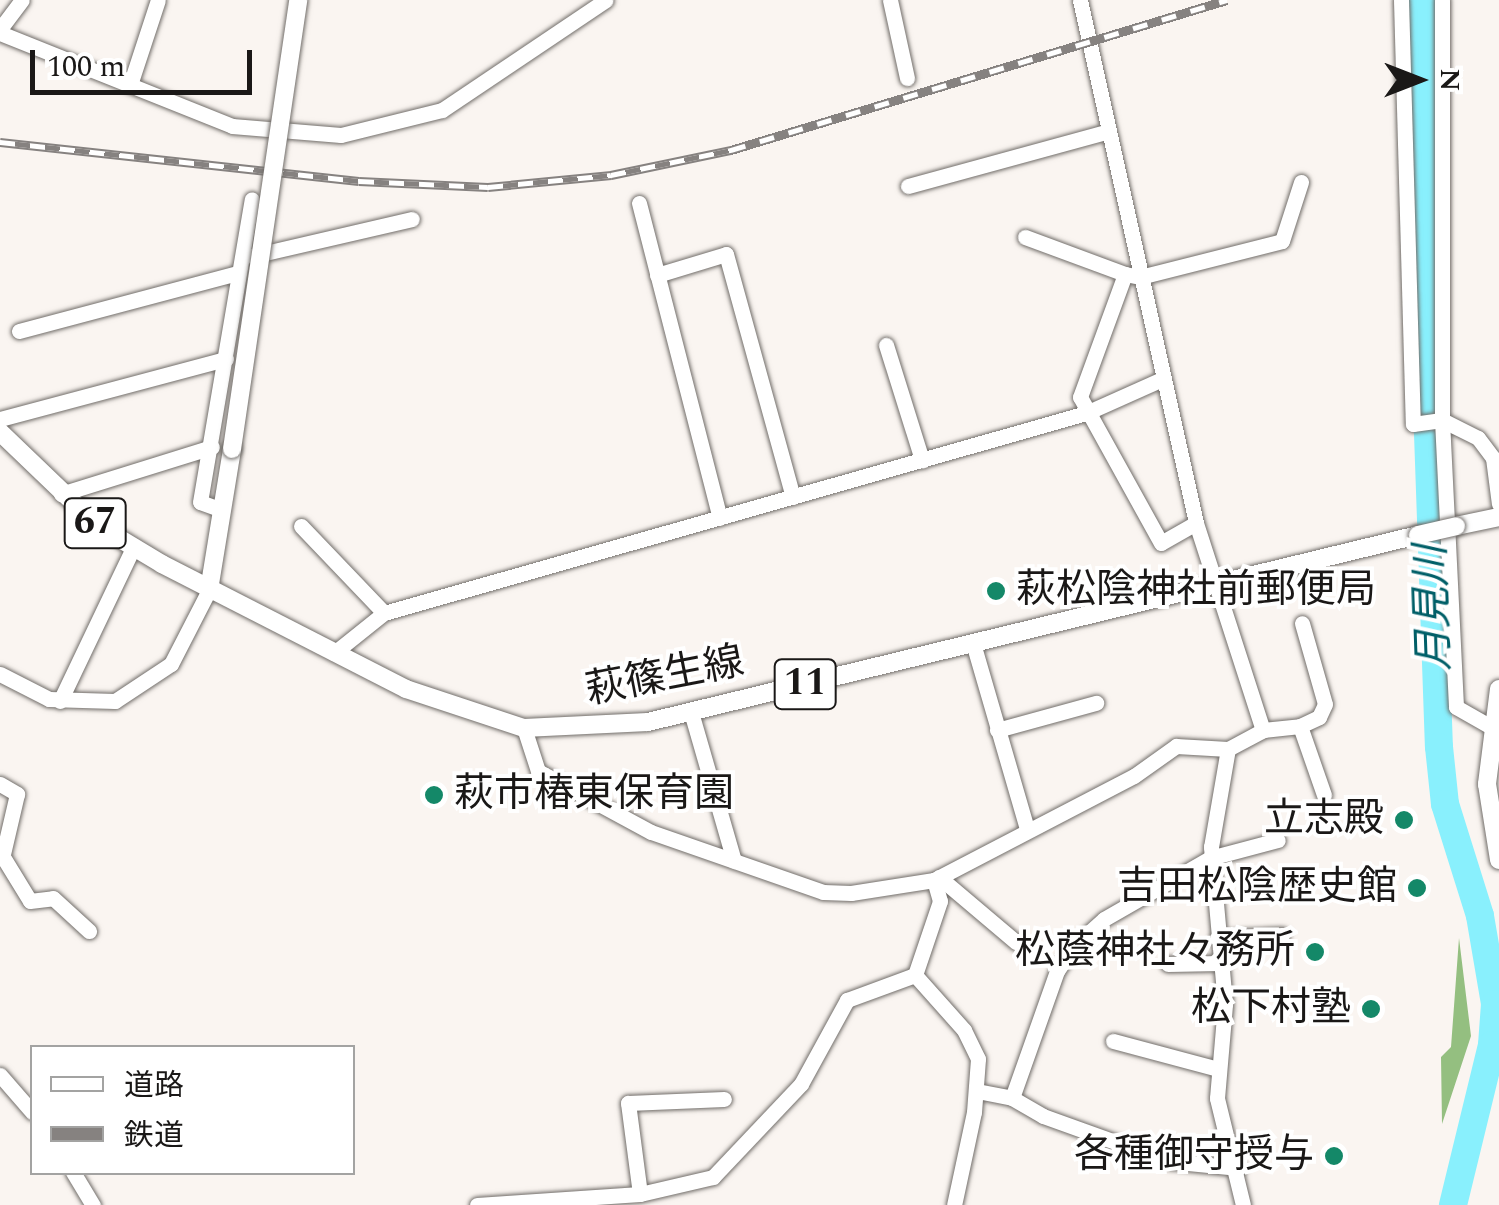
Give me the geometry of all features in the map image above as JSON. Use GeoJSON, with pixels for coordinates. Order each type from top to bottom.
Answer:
{"type":"FeatureCollection","features":[{"type":"Feature","properties":{"kind":"main road"},"geometry":{"type":"LineString","coordinates":[[210,590],[298,0]]}},
{"type":"Feature","properties":{"kind":"main road","name":"67"},"geometry":{"type":"LineString","coordinates":[[0,432],[61,494],[134,546],[210,590]]}},
{"type":"Feature","properties":{"kind":"main road","name":"萩篠生線"},"geometry":{"type":"LineString","coordinates":[[210,590],[467,714],[524,728],[613,728],[1499,516]]}},
{"type":"Feature","properties":{"kind":"main road"},"geometry":{"type":"LineString","coordinates":[[1499,689],[1491,727],[1487,784],[1499,860]]}},
{"type":"Feature","properties":{"kind":"street"},"geometry":{"type":"LineString","coordinates":[[22,0],[0,31],[232,126],[341,135],[442,110],[606,0]]}},
{"type":"Feature","properties":{"kind":"street"},"geometry":{"type":"LineString","coordinates":[[130,84],[158,0]]}},
{"type":"Feature","properties":{"kind":"street"},"geometry":{"type":"LineString","coordinates":[[890,0],[907,78]]}},
{"type":"Feature","properties":{"kind":"street"},"geometry":{"type":"LineString","coordinates":[[1080,0],[1132,276],[1162,378],[1196,523],[1263,730]]}},
{"type":"Feature","properties":{"kind":"street"},"geometry":{"type":"LineString","coordinates":[[1402,0],[1413,424],[1442,420],[1478,438],[1492,458],[1499,504]]}},
{"type":"Feature","properties":{"kind":"street"},"geometry":{"type":"LineString","coordinates":[[1442,0],[1442,420],[1456,707],[1491,727]]}},
{"type":"Feature","properties":{"kind":"street"},"geometry":{"type":"LineString","coordinates":[[908,186],[1106,132]]}},
{"type":"Feature","properties":{"kind":"street"},"geometry":{"type":"LineString","coordinates":[[1025,237],[1132,276],[1282,241],[1302,182]]}},
{"type":"Feature","properties":{"kind":"street"},"geometry":{"type":"LineString","coordinates":[[222,510],[200,502],[252,199]]}},
{"type":"Feature","properties":{"kind":"street"},"geometry":{"type":"LineString","coordinates":[[639,203],[720,518]]}},
{"type":"Feature","properties":{"kind":"street"},"geometry":{"type":"LineString","coordinates":[[18,331],[412,218]]}},
{"type":"Feature","properties":{"kind":"street"},"geometry":{"type":"LineString","coordinates":[[657,275],[726,254],[793,497]]}},
{"type":"Feature","properties":{"kind":"street"},"geometry":{"type":"LineString","coordinates":[[1132,276],[1080,397],[1160,543],[1196,523]]}},
{"type":"Feature","properties":{"kind":"street"},"geometry":{"type":"LineString","coordinates":[[886,345],[922,460]]}},
{"type":"Feature","properties":{"kind":"street"},"geometry":{"type":"LineString","coordinates":[[0,418],[226,358]]}},
{"type":"Feature","properties":{"kind":"street"},"geometry":{"type":"LineString","coordinates":[[334,653],[384,613],[1086,412],[1162,378]]}},
{"type":"Feature","properties":{"kind":"street"},"geometry":{"type":"LineString","coordinates":[[61,494],[212,447]]}},
{"type":"Feature","properties":{"kind":"street"},"geometry":{"type":"LineString","coordinates":[[301,526],[384,613]]}},
{"type":"Feature","properties":{"kind":"street"},"geometry":{"type":"LineString","coordinates":[[60,701],[134,546]]}},
{"type":"Feature","properties":{"kind":"street"},"geometry":{"type":"LineString","coordinates":[[0,674],[60,701],[115,701],[152,681],[179,652],[210,590]]}},
{"type":"Feature","properties":{"kind":"street"},"geometry":{"type":"LineString","coordinates":[[524,728],[538,771],[651,832],[823,892],[936,878],[1134,776],[1176,746],[1228,748],[1263,730],[1300,726],[1319,716],[1325,704],[1302,623]]}},
{"type":"Feature","properties":{"kind":"street"},"geometry":{"type":"LineString","coordinates":[[973,643],[1027,829]]}},
{"type":"Feature","properties":{"kind":"street"},"geometry":{"type":"LineString","coordinates":[[997,730],[1096,703]]}},
{"type":"Feature","properties":{"kind":"street"},"geometry":{"type":"LineString","coordinates":[[691,712],[734,861]]}},
{"type":"Feature","properties":{"kind":"street"},"geometry":{"type":"LineString","coordinates":[[1300,726],[1324,795]]}},
{"type":"Feature","properties":{"kind":"street"},"geometry":{"type":"LineString","coordinates":[[1228,748],[1210,858],[1224,1004],[1217,1098],[1239,1168],[1243,1205]]}},
{"type":"Feature","properties":{"kind":"street"},"geometry":{"type":"LineString","coordinates":[[0,784],[16,794],[2,853],[30,902],[53,898],[89,931]]}},
{"type":"Feature","properties":{"kind":"street"},"geometry":{"type":"LineString","coordinates":[[1012,1098],[1057,970],[1074,946],[1104,918],[1210,858],[1278,840]]}},
{"type":"Feature","properties":{"kind":"street"},"geometry":{"type":"LineString","coordinates":[[936,878],[1016,942]]}},
{"type":"Feature","properties":{"kind":"street"},"geometry":{"type":"LineString","coordinates":[[915,976],[940,901],[936,878]]}},
{"type":"Feature","properties":{"kind":"street"},"geometry":{"type":"LineString","coordinates":[[1217,938],[1282,935]]}},
{"type":"Feature","properties":{"kind":"street"},"geometry":{"type":"LineString","coordinates":[[1168,964],[1220,964]]}},
{"type":"Feature","properties":{"kind":"street"},"geometry":{"type":"LineString","coordinates":[[915,976],[964,1030],[978,1059],[979,1113],[954,1205]]}},
{"type":"Feature","properties":{"kind":"street"},"geometry":{"type":"LineString","coordinates":[[477,1205],[640,1194],[713,1177],[802,1084],[847,1000],[915,976]]}},
{"type":"Feature","properties":{"kind":"street"},"geometry":{"type":"LineString","coordinates":[[1113,1041],[1218,1068]]}},
{"type":"Feature","properties":{"kind":"street"},"geometry":{"type":"LineString","coordinates":[[0,1075],[30,1110]]}},
{"type":"Feature","properties":{"kind":"street"},"geometry":{"type":"LineString","coordinates":[[981,1082],[1044,1116],[1168,1161],[1239,1168]]}},
{"type":"Feature","properties":{"kind":"street"},"geometry":{"type":"LineString","coordinates":[[640,1194],[628,1103],[724,1099]]}},
{"type":"Feature","properties":{"kind":"street"},"geometry":{"type":"LineString","coordinates":[[75,1175],[93,1205]]}},
{"type":"Feature","properties":{"kind":"green space"},"geometry":{"type":"Polygon","coordinates":[[[1459,938],[1471,1036],[1442,1124],[1441,1057],[1451,1047],[1459,938]]]}},
{"type":"Feature","properties":{"kind":"waterway","name":"月見川"},"geometry":{"type":"LineString","coordinates":[[1422,0],[1422,262],[1439,747],[1445,804],[1480,916],[1495,1004],[1492,1045],[1453,1205]]}},
{"type":"Feature","properties":{"kind":"railway"},"geometry":{"type":"LineString","coordinates":[[0,142],[359,181],[488,187],[611,175],[731,150],[1227,0]]}},
{"type":"Feature","properties":{"kind":"place","name":"萩松陰神社前郵便局"},"geometry":{"type":"Point","coordinates":[996,591]}},
{"type":"Feature","properties":{"kind":"place","name":"萩市椿東保育園"},"geometry":{"type":"Point","coordinates":[434,795]}},
{"type":"Feature","properties":{"kind":"place","name":"立志殿"},"geometry":{"type":"Point","coordinates":[1404,820]}},
{"type":"Feature","properties":{"kind":"place","name":"吉田松陰歴史館"},"geometry":{"type":"Point","coordinates":[1417,888]}},
{"type":"Feature","properties":{"kind":"place","name":"松蔭神社々務所"},"geometry":{"type":"Point","coordinates":[1315,952]}},
{"type":"Feature","properties":{"kind":"place","name":"松下村塾"},"geometry":{"type":"Point","coordinates":[1371,1009]}},
{"type":"Feature","properties":{"kind":"place","name":"各種御守授与"},"geometry":{"type":"Point","coordinates":[1334,1156]}}]}
